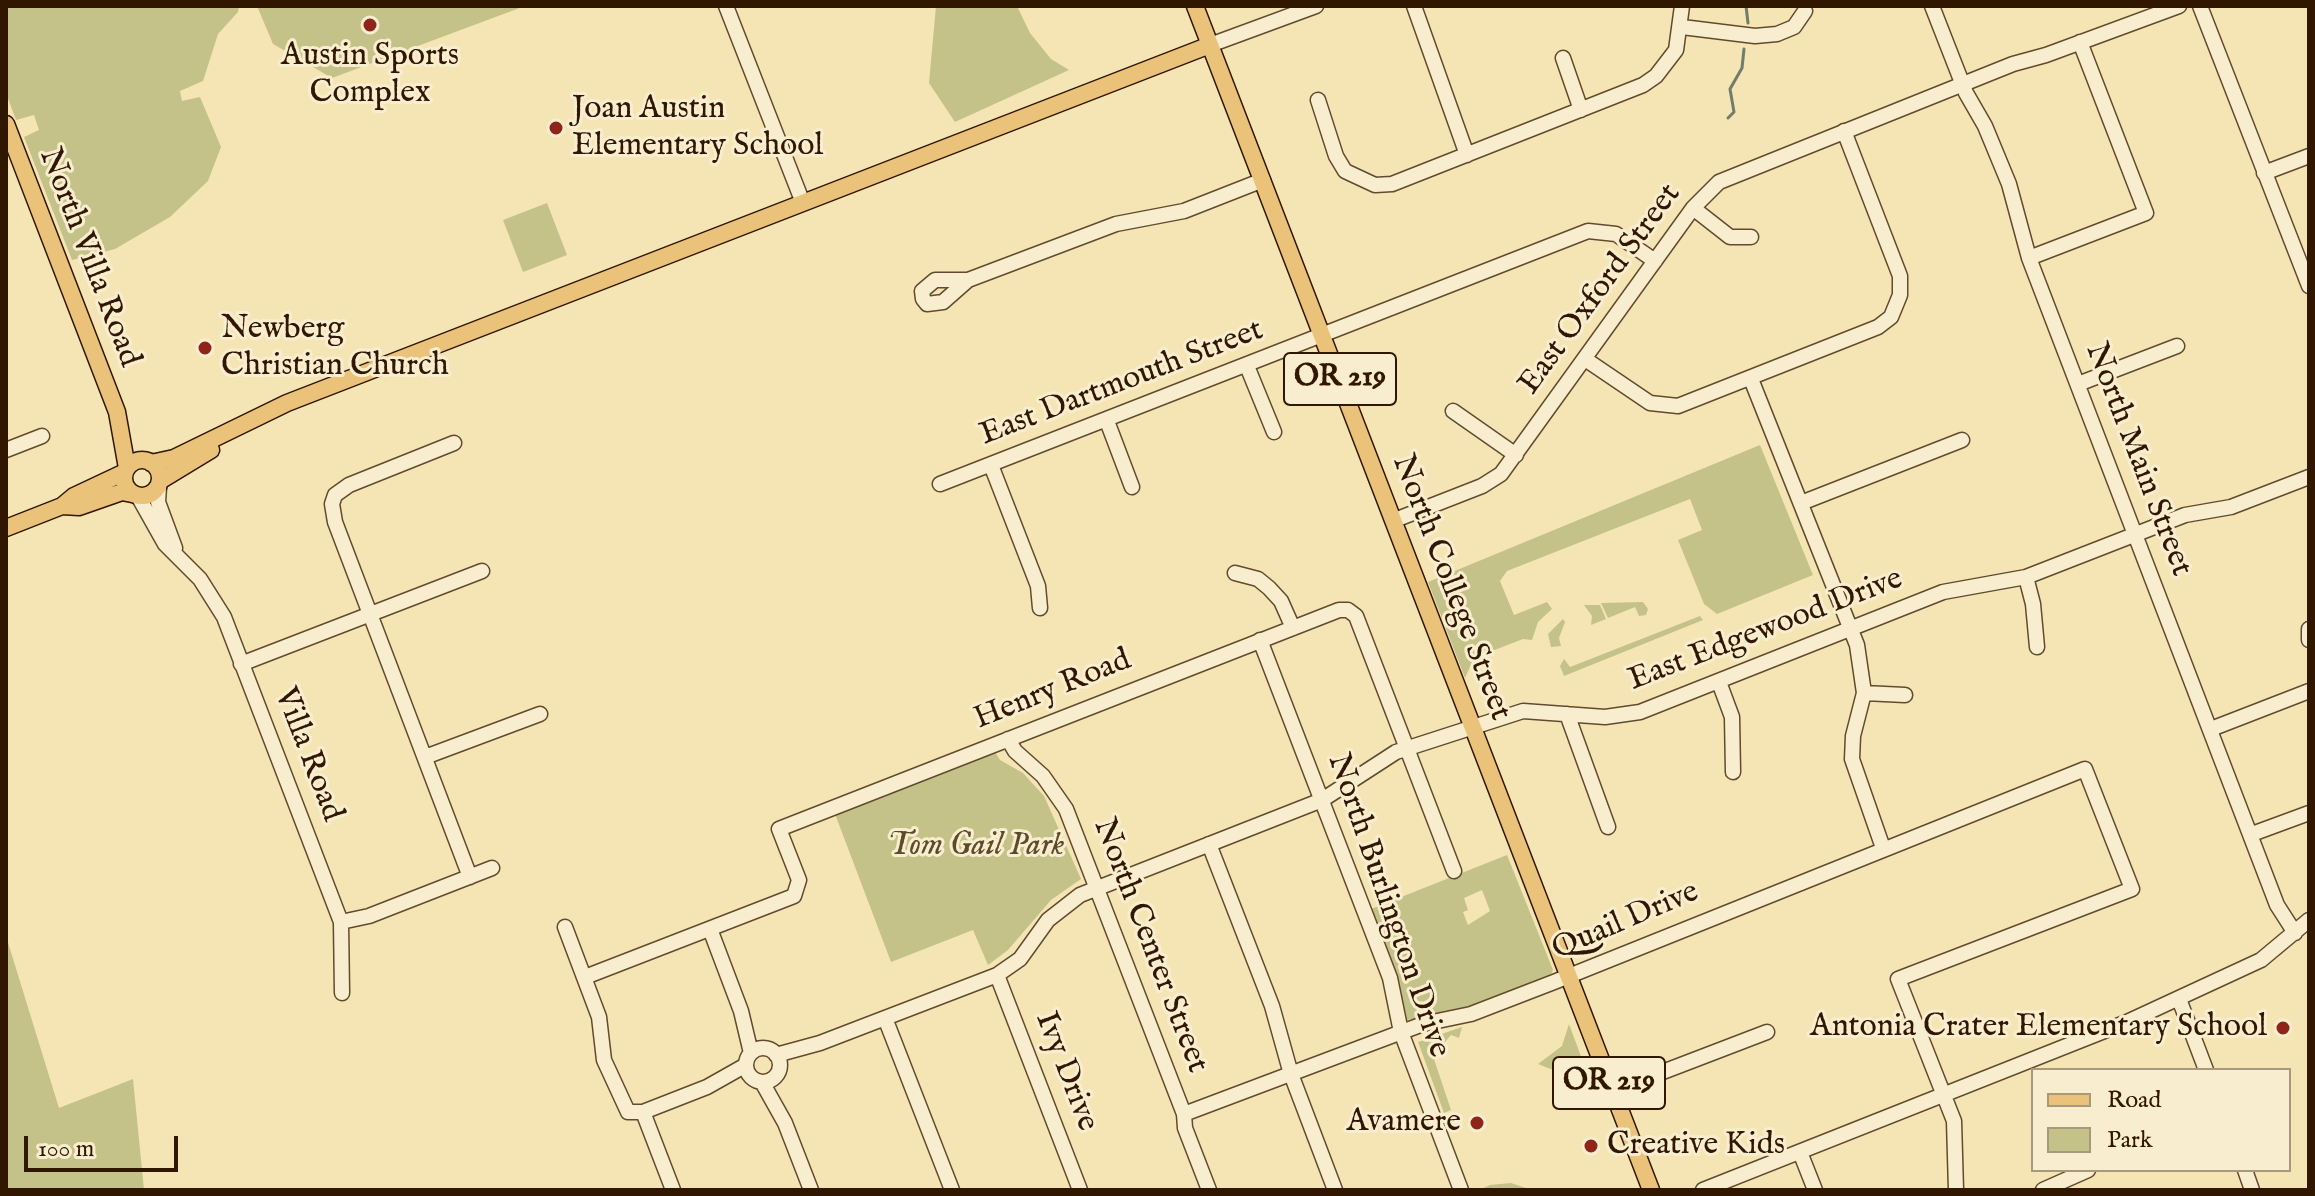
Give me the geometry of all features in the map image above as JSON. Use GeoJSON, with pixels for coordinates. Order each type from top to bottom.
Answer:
{"type":"FeatureCollection","features":[{"type":"Feature","properties":{"kind":"main road","name":"North College Street"},"geometry":{"type":"LineString","coordinates":[[1195,6],[1651,1190]]}},
{"type":"Feature","properties":{"kind":"main road"},"geometry":{"type":"LineString","coordinates":[[6,527],[62,506],[74,496],[126,470],[136,461],[174,458],[287,403],[1210,45]]}},
{"type":"Feature","properties":{"kind":"main road","name":"North Villa Road"},"geometry":{"type":"LineString","coordinates":[[7,130],[117,412],[126,470]]}},
{"type":"Feature","properties":{"kind":"main road","name":"North Villa Road"},"geometry":{"type":"LineString","coordinates":[[117,412],[126,419],[136,447],[149,462]]}},
{"type":"Feature","properties":{"kind":"main road"},"geometry":{"type":"LineString","coordinates":[[62,506],[79,507],[122,492],[150,495],[160,484],[209,452],[218,438]]}},
{"type":"Feature","properties":{"kind":"main road"},"geometry":{"type":"LineString","coordinates":[[149,462],[159,470],[160,484]]}},
{"type":"Feature","properties":{"kind":"main road"},"geometry":{"type":"LineString","coordinates":[[126,470],[125,485],[135,495]]}},
{"type":"Feature","properties":{"kind":"street"},"geometry":{"type":"LineString","coordinates":[[726,6],[803,203]]}},
{"type":"Feature","properties":{"kind":"street"},"geometry":{"type":"LineString","coordinates":[[1210,45],[1316,6]]}},
{"type":"Feature","properties":{"kind":"street"},"geometry":{"type":"LineString","coordinates":[[1414,6],[1467,155]]}},
{"type":"Feature","properties":{"kind":"street"},"geometry":{"type":"LineString","coordinates":[[1318,100],[1336,156],[1345,171],[1358,180],[1392,184],[1643,85],[1656,76],[1676,50],[1682,27],[1682,6]]}},
{"type":"Feature","properties":{"kind":"street","name":"North Main Street"},"geometry":{"type":"LineString","coordinates":[[1932,6],[1962,84],[1985,126],[2009,184],[2029,258],[2277,905],[2295,933]]}},
{"type":"Feature","properties":{"kind":"street","name":"East Oxford Street"},"geometry":{"type":"LineString","coordinates":[[1395,520],[1482,486],[1501,474],[1693,208],[1719,182],[1737,172],[1962,84],[2179,6]]}},
{"type":"Feature","properties":{"kind":"street"},"geometry":{"type":"LineString","coordinates":[[2200,6],[2309,286]]}},
{"type":"Feature","properties":{"kind":"street"},"geometry":{"type":"LineString","coordinates":[[1682,27],[1755,36],[1777,34],[1794,27],[1805,11]]}},
{"type":"Feature","properties":{"kind":"street"},"geometry":{"type":"LineString","coordinates":[[2029,258],[2146,213],[2080,42]]}},
{"type":"Feature","properties":{"kind":"street"},"geometry":{"type":"LineString","coordinates":[[1563,58],[1581,110]]}},
{"type":"Feature","properties":{"kind":"street"},"geometry":{"type":"LineString","coordinates":[[1585,359],[1638,396],[1663,406],[1692,402],[1878,327],[1897,306],[1900,276],[1844,131]]}},
{"type":"Feature","properties":{"kind":"street"},"geometry":{"type":"LineString","coordinates":[[2264,173],[2309,156]]}},
{"type":"Feature","properties":{"kind":"street"},"geometry":{"type":"LineString","coordinates":[[968,280],[1116,224],[1166,216],[1263,180]]}},
{"type":"Feature","properties":{"kind":"street"},"geometry":{"type":"LineString","coordinates":[[1693,208],[1730,237],[1751,237]]}},
{"type":"Feature","properties":{"kind":"street","name":"East Dartmouth Street"},"geometry":{"type":"LineString","coordinates":[[940,484],[1588,231],[1616,234],[1655,261]]}},
{"type":"Feature","properties":{"kind":"street"},"geometry":{"type":"LineString","coordinates":[[2078,384],[2177,346]]}},
{"type":"Feature","properties":{"kind":"street"},"geometry":{"type":"LineString","coordinates":[[1247,366],[1274,432]]}},
{"type":"Feature","properties":{"kind":"street"},"geometry":{"type":"LineString","coordinates":[[1751,379],[1851,629],[1861,662],[1864,693],[1853,736],[1852,759],[1883,848]]}},
{"type":"Feature","properties":{"kind":"street"},"geometry":{"type":"LineString","coordinates":[[1453,411],[1516,455]]}},
{"type":"Feature","properties":{"kind":"street"},"geometry":{"type":"LineString","coordinates":[[1107,421],[1132,487]]}},
{"type":"Feature","properties":{"kind":"street"},"geometry":{"type":"LineString","coordinates":[[6,450],[42,436]]}},
{"type":"Feature","properties":{"kind":"street"},"geometry":{"type":"LineString","coordinates":[[1801,503],[1962,440]]}},
{"type":"Feature","properties":{"kind":"street"},"geometry":{"type":"LineString","coordinates":[[454,443],[349,485],[335,495],[332,504],[335,522],[470,877]]}},
{"type":"Feature","properties":{"kind":"street"},"geometry":{"type":"LineString","coordinates":[[991,465],[1038,586],[1040,608]]}},
{"type":"Feature","properties":{"kind":"street","name":"East Edgewood Drive"},"geometry":{"type":"LineString","coordinates":[[643,1112],[997,975],[1020,959],[1062,906],[1096,888],[1322,800],[1388,756],[1407,748],[1523,711],[1623,716],[1719,682],[1943,592],[2026,577],[2185,515],[2231,507],[2309,477]]}},
{"type":"Feature","properties":{"kind":"street","name":"Villa Road"},"geometry":{"type":"LineString","coordinates":[[160,484],[158,502],[176,552]]}},
{"type":"Feature","properties":{"kind":"street","name":"Villa Road"},"geometry":{"type":"LineString","coordinates":[[135,495],[165,544],[176,552],[214,597],[341,922],[342,993]]}},
{"type":"Feature","properties":{"kind":"street"},"geometry":{"type":"LineString","coordinates":[[241,664],[482,571]]}},
{"type":"Feature","properties":{"kind":"street"},"geometry":{"type":"LineString","coordinates":[[1235,573],[1258,579],[1269,588],[1281,601],[1293,628]]}},
{"type":"Feature","properties":{"kind":"street"},"geometry":{"type":"LineString","coordinates":[[2026,577],[2033,604],[2037,647]]}},
{"type":"Feature","properties":{"kind":"street","name":"Henry Road"},"geometry":{"type":"LineString","coordinates":[[710,929],[794,896],[800,889],[779,829],[1260,640],[1348,610],[1356,616],[1407,748]]}},
{"type":"Feature","properties":{"kind":"street"},"geometry":{"type":"LineString","coordinates":[[2309,629],[2309,640]]}},
{"type":"Feature","properties":{"kind":"street","name":"North Burlington Drive"},"geometry":{"type":"LineString","coordinates":[[1260,640],[1390,978],[1401,1032],[1461,1190]]}},
{"type":"Feature","properties":{"kind":"street"},"geometry":{"type":"LineString","coordinates":[[1719,682],[1732,717],[1733,772]]}},
{"type":"Feature","properties":{"kind":"street"},"geometry":{"type":"LineString","coordinates":[[2211,729],[2309,691]]}},
{"type":"Feature","properties":{"kind":"street"},"geometry":{"type":"LineString","coordinates":[[1864,693],[1905,695]]}},
{"type":"Feature","properties":{"kind":"street"},"geometry":{"type":"LineString","coordinates":[[425,757],[540,714]]}},
{"type":"Feature","properties":{"kind":"street"},"geometry":{"type":"LineString","coordinates":[[1567,714],[1608,827]]}},
{"type":"Feature","properties":{"kind":"street","name":"North Center Street"},"geometry":{"type":"LineString","coordinates":[[1008,739],[1015,751],[1043,776],[1066,809],[1184,1114],[1185,1128],[1209,1190]]}},
{"type":"Feature","properties":{"kind":"street"},"geometry":{"type":"LineString","coordinates":[[1407,748],[1454,871]]}},
{"type":"Feature","properties":{"kind":"street","name":"Quail Drive"},"geometry":{"type":"LineString","coordinates":[[1184,1114],[1401,1032],[1471,1014],[2085,769],[2132,889],[1898,979],[1944,1095]]}},
{"type":"Feature","properties":{"kind":"street"},"geometry":{"type":"LineString","coordinates":[[2252,834],[2309,813]]}},
{"type":"Feature","properties":{"kind":"street"},"geometry":{"type":"LineString","coordinates":[[1209,844],[1280,1029],[1291,1074],[1335,1190]]}},
{"type":"Feature","properties":{"kind":"street"},"geometry":{"type":"LineString","coordinates":[[341,922],[369,916],[492,868]]}},
{"type":"Feature","properties":{"kind":"street"},"geometry":{"type":"LineString","coordinates":[[1703,1190],[2179,999],[2261,960],[2309,920]]}},
{"type":"Feature","properties":{"kind":"street"},"geometry":{"type":"LineString","coordinates":[[565,927],[599,1017],[604,1060],[620,1102],[628,1112],[643,1112],[673,1190]]}},
{"type":"Feature","properties":{"kind":"street"},"geometry":{"type":"LineString","coordinates":[[585,977],[710,929],[811,1190]]}},
{"type":"Feature","properties":{"kind":"street","name":"Ivy Drive"},"geometry":{"type":"LineString","coordinates":[[997,975],[1080,1190]]}},
{"type":"Feature","properties":{"kind":"street"},"geometry":{"type":"LineString","coordinates":[[2179,999],[2205,1068]]}},
{"type":"Feature","properties":{"kind":"street"},"geometry":{"type":"LineString","coordinates":[[885,1018],[952,1190]]}},
{"type":"Feature","properties":{"kind":"street"},"geometry":{"type":"LineString","coordinates":[[1613,1091],[1767,1032]]}},
{"type":"Feature","properties":{"kind":"street"},"geometry":{"type":"LineString","coordinates":[[1944,1095],[1957,1130],[1956,1190]]}},
{"type":"Feature","properties":{"kind":"street"},"geometry":{"type":"LineString","coordinates":[[1800,1152],[1815,1190]]}},
{"type":"Feature","properties":{"kind":"street"},"geometry":{"type":"LineString","coordinates":[[2043,1190],[2084,1172]]}},
{"type":"Feature","properties":{"kind":"green space"},"geometry":{"type":"Polygon","coordinates":[[[6,6],[239,6],[238,12],[218,34],[203,81],[180,91],[182,101],[200,97],[221,147],[208,181],[170,217],[115,249],[72,260],[24,137],[39,130],[34,115],[16,120],[6,93],[6,6]]]}},
{"type":"Feature","properties":{"kind":"green space","name":"Austin Sports Complex"},"geometry":{"type":"Polygon","coordinates":[[[257,6],[525,6],[332,78],[273,44],[257,6]]]}},
{"type":"Feature","properties":{"kind":"green space"},"geometry":{"type":"Polygon","coordinates":[[[936,6],[1017,6],[1030,33],[1051,59],[1069,70],[955,122],[929,83],[936,6]]]}},
{"type":"Feature","properties":{"kind":"green space"},"geometry":{"type":"Polygon","coordinates":[[[547,203],[567,255],[523,272],[503,220],[547,203]]]}},
{"type":"Feature","properties":{"kind":"green space"},"geometry":{"type":"Polygon","coordinates":[[[1760,445],[1813,575],[1717,614],[1704,604],[1678,540],[1702,530],[1690,499],[1507,571],[1500,581],[1514,615],[1547,602],[1552,609],[1538,622],[1532,640],[1523,639],[1474,658],[1465,678],[1428,582],[1760,445]]]}},
{"type":"Feature","properties":{"kind":"green space"},"geometry":{"type":"Polygon","coordinates":[[[1643,602],[1648,609],[1646,615],[1639,616],[1635,607],[1608,618],[1601,603],[1643,602]]]}},
{"type":"Feature","properties":{"kind":"green space"},"geometry":{"type":"Polygon","coordinates":[[[1584,605],[1600,605],[1606,619],[1591,625],[1592,616],[1584,605]]]}},
{"type":"Feature","properties":{"kind":"green space"},"geometry":{"type":"Polygon","coordinates":[[[1700,616],[1703,620],[1564,676],[1560,666],[1564,659],[1570,667],[1700,616]]]}},
{"type":"Feature","properties":{"kind":"green space"},"geometry":{"type":"Polygon","coordinates":[[[1563,619],[1565,622],[1559,638],[1561,646],[1551,647],[1548,634],[1563,619]]]}},
{"type":"Feature","properties":{"kind":"green space","name":"Tom Gail Park"},"geometry":{"type":"Polygon","coordinates":[[[995,752],[1000,760],[1023,773],[1044,796],[1081,879],[1051,900],[1008,950],[988,965],[973,930],[891,962],[835,814],[995,752]]]}},
{"type":"Feature","properties":{"kind":"green space"},"geometry":{"type":"Polygon","coordinates":[[[1507,855],[1553,970],[1551,975],[1471,1008],[1407,1020],[1393,966],[1371,909],[1507,855]],[[1482,890],[1464,898],[1468,910],[1463,912],[1468,925],[1490,911],[1482,890]]]}},
{"type":"Feature","properties":{"kind":"green space"},"geometry":{"type":"Polygon","coordinates":[[[6,936],[59,1108],[133,1079],[144,1190],[6,1190],[6,936]]]}},
{"type":"Feature","properties":{"kind":"green space"},"geometry":{"type":"Polygon","coordinates":[[[1569,1024],[1596,1097],[1565,1109],[1562,1081],[1553,1070],[1538,1064],[1562,1046],[1569,1024]]]}},
{"type":"Feature","properties":{"kind":"green space"},"geometry":{"type":"Polygon","coordinates":[[[1462,1027],[1459,1038],[1451,1035],[1433,1056],[1451,1110],[1444,1113],[1418,1042],[1462,1027]]]}},
{"type":"Feature","properties":{"kind":"green space"},"geometry":{"type":"Polygon","coordinates":[[[1511,1183],[1532,1190],[1479,1190],[1490,1185],[1511,1183]]]}},
{"type":"Feature","properties":{"kind":"waterway"},"geometry":{"type":"LineString","coordinates":[[1746,6],[1748,23]]}},
{"type":"Feature","properties":{"kind":"waterway"},"geometry":{"type":"LineString","coordinates":[[1728,118],[1734,112],[1730,89],[1742,68],[1744,49]]}},
{"type":"Feature","properties":{"kind":"place","name":"Austin Sports Complex"},"geometry":{"type":"Point","coordinates":[370,25]}},
{"type":"Feature","properties":{"kind":"place","name":"Joan Austin Elementary School"},"geometry":{"type":"Point","coordinates":[556,128]}},
{"type":"Feature","properties":{"kind":"place","name":"Newberg Christian Church"},"geometry":{"type":"Point","coordinates":[205,348]}},
{"type":"Feature","properties":{"kind":"place","name":"Antonia Crater Elementary School"},"geometry":{"type":"Point","coordinates":[2283,1028]}},
{"type":"Feature","properties":{"kind":"place","name":"Avamere"},"geometry":{"type":"Point","coordinates":[1477,1123]}},
{"type":"Feature","properties":{"kind":"place","name":"Creative Kids"},"geometry":{"type":"Point","coordinates":[1591,1146]}}]}
